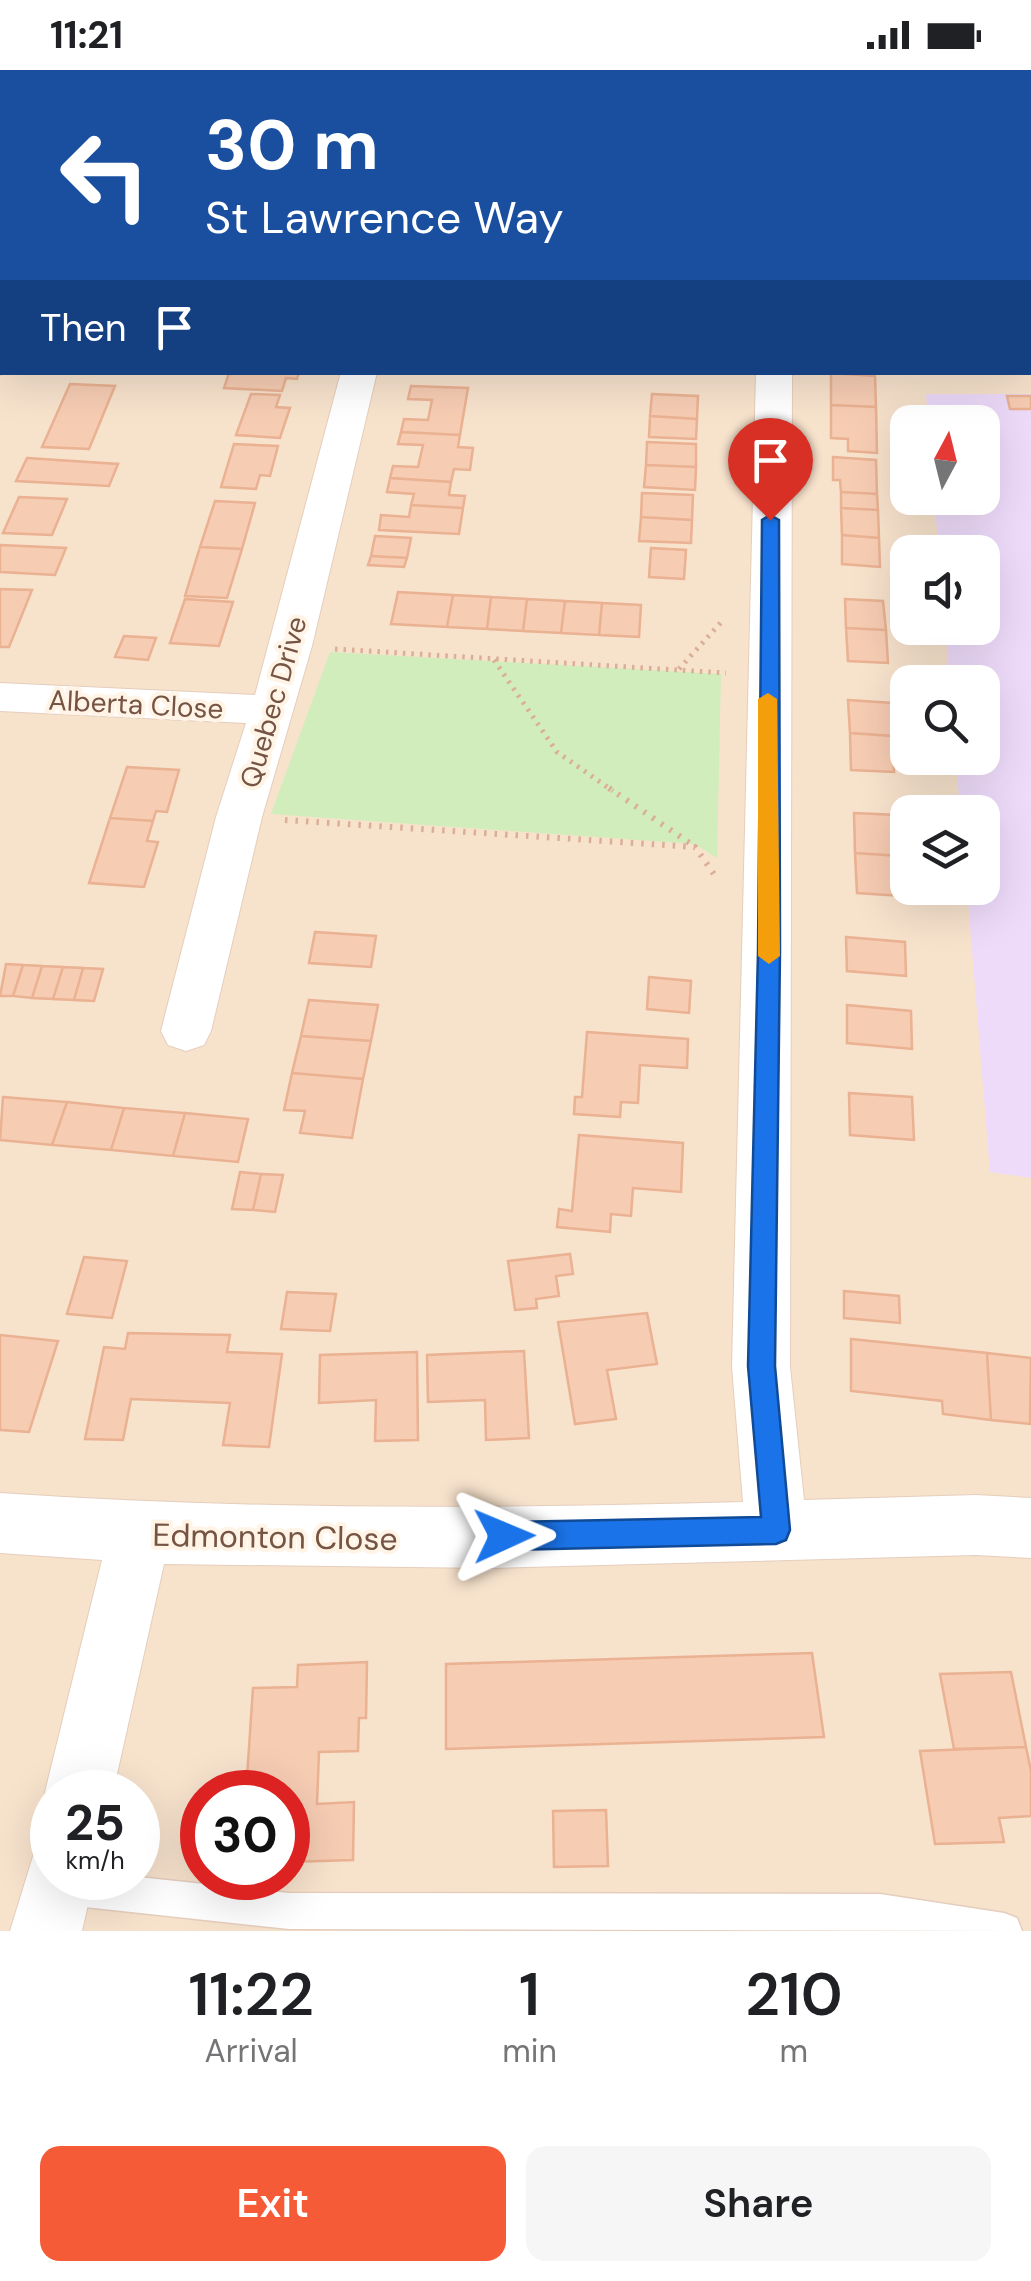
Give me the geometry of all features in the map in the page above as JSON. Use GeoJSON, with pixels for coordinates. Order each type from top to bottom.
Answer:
{"type":"FeatureCollection","features":[{"type":"Feature","properties":{"kind":"street","name":"Quebec Drive"},"geometry":{"type":"LineString","coordinates":[[186,1030],[358,375]]}},
{"type":"Feature","properties":{"kind":"street"},"geometry":{"type":"LineString","coordinates":[[774,375],[761,1366],[776,1530]]}},
{"type":"Feature","properties":{"kind":"street","name":"Alberta Close"},"geometry":{"type":"LineString","coordinates":[[0,697],[272,710]]}},
{"type":"Feature","properties":{"kind":"street","name":"Edmonton Close"},"geometry":{"type":"LineString","coordinates":[[0,1523],[139,1536],[309,1540],[976,1525],[1031,1528]]}},
{"type":"Feature","properties":{"kind":"street"},"geometry":{"type":"LineString","coordinates":[[84,1770],[139,1536]]}},
{"type":"Feature","properties":{"kind":"lane"},"geometry":{"type":"LineString","coordinates":[[90,1900],[289,1911],[880,1912],[1004,1931]]}},
{"type":"Feature","properties":{"kind":"path"},"geometry":{"type":"LineString","coordinates":[[290,646],[768,675]]}},
{"type":"Feature","properties":{"kind":"path"},"geometry":{"type":"LineString","coordinates":[[493,659],[557,752],[695,846],[769,951]]}},
{"type":"Feature","properties":{"kind":"path"},"geometry":{"type":"LineString","coordinates":[[239,817],[695,846]]}},
{"type":"Feature","properties":{"kind":"shaded area"},"geometry":{"type":"Polygon","coordinates":[[[0,375],[1031,375],[1031,1931],[0,1931],[0,375]]]}},
{"type":"Feature","properties":{"kind":"shaded area"},"geometry":{"type":"Polygon","coordinates":[[[926,394],[1031,394],[1031,1178],[990,1172],[968,905],[1000,905],[1000,795],[959,795],[957,775],[1000,775],[1000,665],[948,665],[947,645],[1000,645],[1000,535],[937,535],[936,515],[1000,515],[1000,405],[927,405],[926,394]]]}},
{"type":"Feature","properties":{"kind":"green space"},"geometry":{"type":"Polygon","coordinates":[[[330,652],[721,674],[717,858],[695,844],[271,814],[330,652]]]}},
{"type":"Feature","properties":{"kind":"building"},"geometry":{"type":"Polygon","coordinates":[[[228,375],[298,375],[297,379],[286,378],[282,391],[224,388],[228,375]]]}},
{"type":"Feature","properties":{"kind":"building"},"geometry":{"type":"Polygon","coordinates":[[[831,375],[875,376],[876,407],[831,405],[831,375]]]}},
{"type":"Feature","properties":{"kind":"building"},"geometry":{"type":"Polygon","coordinates":[[[70,384],[115,386],[89,449],[42,447],[70,384]]]}},
{"type":"Feature","properties":{"kind":"building"},"geometry":{"type":"Polygon","coordinates":[[[411,386],[468,388],[460,435],[401,432],[404,419],[428,420],[432,400],[408,399],[411,386]]]}},
{"type":"Feature","properties":{"kind":"building"},"geometry":{"type":"Polygon","coordinates":[[[251,394],[280,395],[276,407],[290,408],[280,438],[236,435],[251,394]]]}},
{"type":"Feature","properties":{"kind":"building"},"geometry":{"type":"Polygon","coordinates":[[[652,394],[698,396],[697,419],[650,416],[652,394]]]}},
{"type":"Feature","properties":{"kind":"building"},"geometry":{"type":"Polygon","coordinates":[[[1007,396],[1031,396],[1031,409],[1010,409],[1007,396]]]}},
{"type":"Feature","properties":{"kind":"building"},"geometry":{"type":"Polygon","coordinates":[[[831,405],[876,407],[877,453],[848,451],[848,439],[831,438],[831,405]]]}},
{"type":"Feature","properties":{"kind":"building"},"geometry":{"type":"Polygon","coordinates":[[[650,416],[697,419],[696,439],[649,437],[650,416]]]}},
{"type":"Feature","properties":{"kind":"building"},"geometry":{"type":"Polygon","coordinates":[[[401,432],[460,435],[458,447],[473,448],[470,470],[454,469],[451,482],[390,478],[393,466],[418,467],[423,445],[398,444],[401,432]]]}},
{"type":"Feature","properties":{"kind":"building"},"geometry":{"type":"Polygon","coordinates":[[[647,442],[696,444],[696,467],[646,465],[647,442]]]}},
{"type":"Feature","properties":{"kind":"building"},"geometry":{"type":"Polygon","coordinates":[[[234,444],[278,446],[270,476],[260,475],[256,489],[221,487],[234,444]]]}},
{"type":"Feature","properties":{"kind":"building"},"geometry":{"type":"Polygon","coordinates":[[[833,457],[876,460],[877,494],[841,492],[840,480],[833,480],[833,457]]]}},
{"type":"Feature","properties":{"kind":"building"},"geometry":{"type":"Polygon","coordinates":[[[27,458],[118,464],[109,486],[16,481],[27,458]]]}},
{"type":"Feature","properties":{"kind":"building"},"geometry":{"type":"Polygon","coordinates":[[[646,465],[696,467],[695,490],[644,487],[646,465]]]}},
{"type":"Feature","properties":{"kind":"building"},"geometry":{"type":"Polygon","coordinates":[[[390,478],[451,482],[449,495],[465,496],[463,508],[411,505],[414,494],[387,492],[390,478]]]}},
{"type":"Feature","properties":{"kind":"building"},"geometry":{"type":"Polygon","coordinates":[[[841,492],[877,494],[878,510],[841,508],[841,492]]]}},
{"type":"Feature","properties":{"kind":"building"},"geometry":{"type":"Polygon","coordinates":[[[642,493],[693,495],[692,520],[641,517],[642,493]]]}},
{"type":"Feature","properties":{"kind":"building"},"geometry":{"type":"Polygon","coordinates":[[[19,497],[67,499],[52,535],[3,533],[19,497]]]}},
{"type":"Feature","properties":{"kind":"building"},"geometry":{"type":"Polygon","coordinates":[[[215,501],[255,503],[242,549],[200,547],[215,501]]]}},
{"type":"Feature","properties":{"kind":"building"},"geometry":{"type":"Polygon","coordinates":[[[411,505],[463,508],[459,534],[379,530],[381,515],[409,517],[411,505]]]}},
{"type":"Feature","properties":{"kind":"building"},"geometry":{"type":"Polygon","coordinates":[[[841,508],[878,510],[879,538],[842,535],[841,508]]]}},
{"type":"Feature","properties":{"kind":"building"},"geometry":{"type":"Polygon","coordinates":[[[641,517],[692,520],[691,543],[639,541],[641,517]]]}},
{"type":"Feature","properties":{"kind":"building"},"geometry":{"type":"Polygon","coordinates":[[[842,535],[879,538],[880,567],[842,564],[842,535]]]}},
{"type":"Feature","properties":{"kind":"building"},"geometry":{"type":"Polygon","coordinates":[[[375,536],[411,538],[407,558],[371,556],[375,536]]]}},
{"type":"Feature","properties":{"kind":"building"},"geometry":{"type":"Polygon","coordinates":[[[0,545],[66,548],[55,575],[0,572],[0,545]]]}},
{"type":"Feature","properties":{"kind":"building"},"geometry":{"type":"Polygon","coordinates":[[[200,547],[242,549],[227,598],[185,596],[200,547]]]}},
{"type":"Feature","properties":{"kind":"building"},"geometry":{"type":"Polygon","coordinates":[[[651,548],[686,550],[684,579],[649,577],[651,548]]]}},
{"type":"Feature","properties":{"kind":"building"},"geometry":{"type":"Polygon","coordinates":[[[371,556],[407,558],[404,567],[368,565],[371,556]]]}},
{"type":"Feature","properties":{"kind":"building"},"geometry":{"type":"Polygon","coordinates":[[[0,589],[32,590],[9,647],[0,647],[0,589]]]}},
{"type":"Feature","properties":{"kind":"building"},"geometry":{"type":"Polygon","coordinates":[[[398,592],[453,595],[447,627],[391,624],[398,592]]]}},
{"type":"Feature","properties":{"kind":"building"},"geometry":{"type":"Polygon","coordinates":[[[453,595],[491,597],[487,629],[447,627],[453,595]]]}},
{"type":"Feature","properties":{"kind":"building"},"geometry":{"type":"Polygon","coordinates":[[[491,597],[527,599],[523,631],[487,629],[491,597]]]}},
{"type":"Feature","properties":{"kind":"building"},"geometry":{"type":"Polygon","coordinates":[[[185,599],[233,602],[219,646],[170,643],[185,599]]]}},
{"type":"Feature","properties":{"kind":"building"},"geometry":{"type":"Polygon","coordinates":[[[527,599],[565,601],[561,633],[523,631],[527,599]]]}},
{"type":"Feature","properties":{"kind":"building"},"geometry":{"type":"Polygon","coordinates":[[[845,599],[883,601],[886,630],[846,628],[845,599]]]}},
{"type":"Feature","properties":{"kind":"building"},"geometry":{"type":"Polygon","coordinates":[[[565,601],[602,603],[599,635],[561,633],[565,601]]]}},
{"type":"Feature","properties":{"kind":"building"},"geometry":{"type":"Polygon","coordinates":[[[602,603],[641,605],[639,637],[599,635],[602,603]]]}},
{"type":"Feature","properties":{"kind":"building"},"geometry":{"type":"Polygon","coordinates":[[[846,628],[886,630],[888,663],[848,661],[846,628]]]}},
{"type":"Feature","properties":{"kind":"building"},"geometry":{"type":"Polygon","coordinates":[[[124,636],[156,638],[148,660],[115,657],[124,636]]]}},
{"type":"Feature","properties":{"kind":"building"},"geometry":{"type":"Polygon","coordinates":[[[848,700],[890,703],[890,736],[850,733],[848,700]]]}},
{"type":"Feature","properties":{"kind":"building"},"geometry":{"type":"Polygon","coordinates":[[[850,733],[890,736],[890,772],[851,770],[850,733]]]}},
{"type":"Feature","properties":{"kind":"building"},"geometry":{"type":"Polygon","coordinates":[[[127,767],[179,770],[167,812],[156,811],[153,821],[110,818],[127,767]]]}},
{"type":"Feature","properties":{"kind":"building"},"geometry":{"type":"Polygon","coordinates":[[[854,813],[890,815],[890,855],[855,853],[854,813]]]}},
{"type":"Feature","properties":{"kind":"building"},"geometry":{"type":"Polygon","coordinates":[[[110,818],[153,821],[147,841],[158,842],[144,887],[89,883],[110,818]]]}},
{"type":"Feature","properties":{"kind":"building"},"geometry":{"type":"Polygon","coordinates":[[[855,853],[890,855],[890,895],[857,893],[855,853]]]}},
{"type":"Feature","properties":{"kind":"building"},"geometry":{"type":"Polygon","coordinates":[[[315,932],[376,936],[371,967],[309,963],[315,932]]]}},
{"type":"Feature","properties":{"kind":"building"},"geometry":{"type":"Polygon","coordinates":[[[846,937],[905,942],[906,976],[847,971],[846,937]]]}},
{"type":"Feature","properties":{"kind":"building"},"geometry":{"type":"Polygon","coordinates":[[[6,964],[23,965],[13,996],[0,996],[6,964]]]}},
{"type":"Feature","properties":{"kind":"building"},"geometry":{"type":"Polygon","coordinates":[[[23,965],[42,966],[32,998],[13,996],[23,965]]]}},
{"type":"Feature","properties":{"kind":"building"},"geometry":{"type":"Polygon","coordinates":[[[42,966],[63,967],[53,999],[32,998],[42,966]]]}},
{"type":"Feature","properties":{"kind":"building"},"geometry":{"type":"Polygon","coordinates":[[[63,967],[83,968],[74,1000],[53,999],[63,967]]]}},
{"type":"Feature","properties":{"kind":"building"},"geometry":{"type":"Polygon","coordinates":[[[83,968],[103,969],[94,1001],[74,1000],[83,968]]]}},
{"type":"Feature","properties":{"kind":"building"},"geometry":{"type":"Polygon","coordinates":[[[649,977],[691,981],[689,1013],[647,1009],[649,977]]]}},
{"type":"Feature","properties":{"kind":"building"},"geometry":{"type":"Polygon","coordinates":[[[309,1000],[378,1005],[371,1041],[301,1036],[309,1000]]]}},
{"type":"Feature","properties":{"kind":"building"},"geometry":{"type":"Polygon","coordinates":[[[847,1005],[911,1011],[912,1049],[847,1043],[847,1005]]]}},
{"type":"Feature","properties":{"kind":"building"},"geometry":{"type":"Polygon","coordinates":[[[587,1032],[688,1039],[687,1068],[640,1065],[638,1103],[621,1102],[620,1117],[574,1114],[575,1097],[582,1097],[587,1032]]]}},
{"type":"Feature","properties":{"kind":"building"},"geometry":{"type":"Polygon","coordinates":[[[301,1036],[371,1041],[363,1079],[292,1073],[301,1036]]]}},
{"type":"Feature","properties":{"kind":"building"},"geometry":{"type":"Polygon","coordinates":[[[292,1073],[363,1079],[352,1138],[300,1133],[305,1111],[284,1110],[292,1073]]]}},
{"type":"Feature","properties":{"kind":"building"},"geometry":{"type":"Polygon","coordinates":[[[849,1093],[912,1097],[914,1140],[850,1135],[849,1093]]]}},
{"type":"Feature","properties":{"kind":"building"},"geometry":{"type":"Polygon","coordinates":[[[3,1097],[67,1102],[52,1145],[0,1140],[3,1097]]]}},
{"type":"Feature","properties":{"kind":"building"},"geometry":{"type":"Polygon","coordinates":[[[67,1102],[124,1108],[111,1150],[52,1145],[67,1102]]]}},
{"type":"Feature","properties":{"kind":"building"},"geometry":{"type":"Polygon","coordinates":[[[124,1108],[185,1113],[173,1156],[111,1150],[124,1108]]]}},
{"type":"Feature","properties":{"kind":"building"},"geometry":{"type":"Polygon","coordinates":[[[185,1113],[248,1119],[238,1162],[173,1156],[185,1113]]]}},
{"type":"Feature","properties":{"kind":"building"},"geometry":{"type":"Polygon","coordinates":[[[579,1135],[683,1143],[681,1192],[633,1188],[631,1216],[611,1214],[610,1232],[557,1227],[559,1209],[572,1211],[579,1135]]]}},
{"type":"Feature","properties":{"kind":"building"},"geometry":{"type":"Polygon","coordinates":[[[240,1172],[261,1174],[253,1210],[232,1209],[240,1172]]]}},
{"type":"Feature","properties":{"kind":"building"},"geometry":{"type":"Polygon","coordinates":[[[261,1174],[283,1175],[275,1212],[253,1210],[261,1174]]]}},
{"type":"Feature","properties":{"kind":"building"},"geometry":{"type":"Polygon","coordinates":[[[570,1254],[573,1274],[556,1276],[559,1296],[536,1299],[537,1308],[515,1310],[508,1261],[570,1254]]]}},
{"type":"Feature","properties":{"kind":"building"},"geometry":{"type":"Polygon","coordinates":[[[84,1257],[127,1261],[112,1318],[67,1314],[84,1257]]]}},
{"type":"Feature","properties":{"kind":"building"},"geometry":{"type":"Polygon","coordinates":[[[844,1291],[899,1296],[900,1323],[844,1318],[844,1291]]]}},
{"type":"Feature","properties":{"kind":"building"},"geometry":{"type":"Polygon","coordinates":[[[287,1292],[336,1294],[330,1331],[281,1329],[287,1292]]]}},
{"type":"Feature","properties":{"kind":"building"},"geometry":{"type":"Polygon","coordinates":[[[647,1313],[657,1364],[607,1370],[616,1419],[575,1424],[558,1322],[647,1313]]]}},
{"type":"Feature","properties":{"kind":"building"},"geometry":{"type":"Polygon","coordinates":[[[128,1333],[230,1335],[227,1352],[282,1354],[269,1447],[223,1445],[230,1403],[131,1399],[123,1440],[85,1439],[104,1347],[125,1349],[128,1333]]]}},
{"type":"Feature","properties":{"kind":"building"},"geometry":{"type":"Polygon","coordinates":[[[0,1335],[58,1341],[29,1432],[0,1430],[0,1335]]]}},
{"type":"Feature","properties":{"kind":"building"},"geometry":{"type":"Polygon","coordinates":[[[851,1339],[987,1353],[991,1420],[943,1414],[942,1401],[851,1391],[851,1339]]]}},
{"type":"Feature","properties":{"kind":"building"},"geometry":{"type":"Polygon","coordinates":[[[524,1351],[529,1438],[486,1440],[485,1400],[428,1402],[427,1355],[524,1351]]]}},
{"type":"Feature","properties":{"kind":"building"},"geometry":{"type":"Polygon","coordinates":[[[417,1352],[418,1440],[375,1441],[376,1400],[319,1403],[320,1355],[417,1352]]]}},
{"type":"Feature","properties":{"kind":"building"},"geometry":{"type":"Polygon","coordinates":[[[987,1353],[1031,1358],[1030,1424],[991,1420],[987,1353]]]}},
{"type":"Feature","properties":{"kind":"building"},"geometry":{"type":"Polygon","coordinates":[[[812,1653],[824,1737],[446,1749],[446,1664],[812,1653]]]}},
{"type":"Feature","properties":{"kind":"building"},"geometry":{"type":"Polygon","coordinates":[[[367,1662],[366,1718],[359,1718],[358,1751],[319,1752],[317,1804],[354,1802],[353,1860],[310,1861],[310,1770],[247,1770],[253,1688],[297,1687],[298,1665],[367,1662]]]}},
{"type":"Feature","properties":{"kind":"building"},"geometry":{"type":"Polygon","coordinates":[[[1011,1672],[1026,1747],[954,1749],[940,1674],[1011,1672]]]}},
{"type":"Feature","properties":{"kind":"building"},"geometry":{"type":"Polygon","coordinates":[[[1026,1747],[1031,1771],[1031,1816],[999,1818],[1004,1842],[935,1844],[920,1751],[1026,1747]]]}},
{"type":"Feature","properties":{"kind":"building"},"geometry":{"type":"Polygon","coordinates":[[[606,1810],[608,1866],[554,1867],[553,1811],[606,1810]]]}},
{"type":"Feature","properties":{"kind":"slow traffic"},"geometry":{"type":"LineString","coordinates":[[768,699],[769,956]]}},
{"type":"Feature","properties":{"kind":"route"},"geometry":{"type":"LineString","coordinates":[[504,1536],[776,1530],[761,1366],[769,951],[770,520]]}}]}
